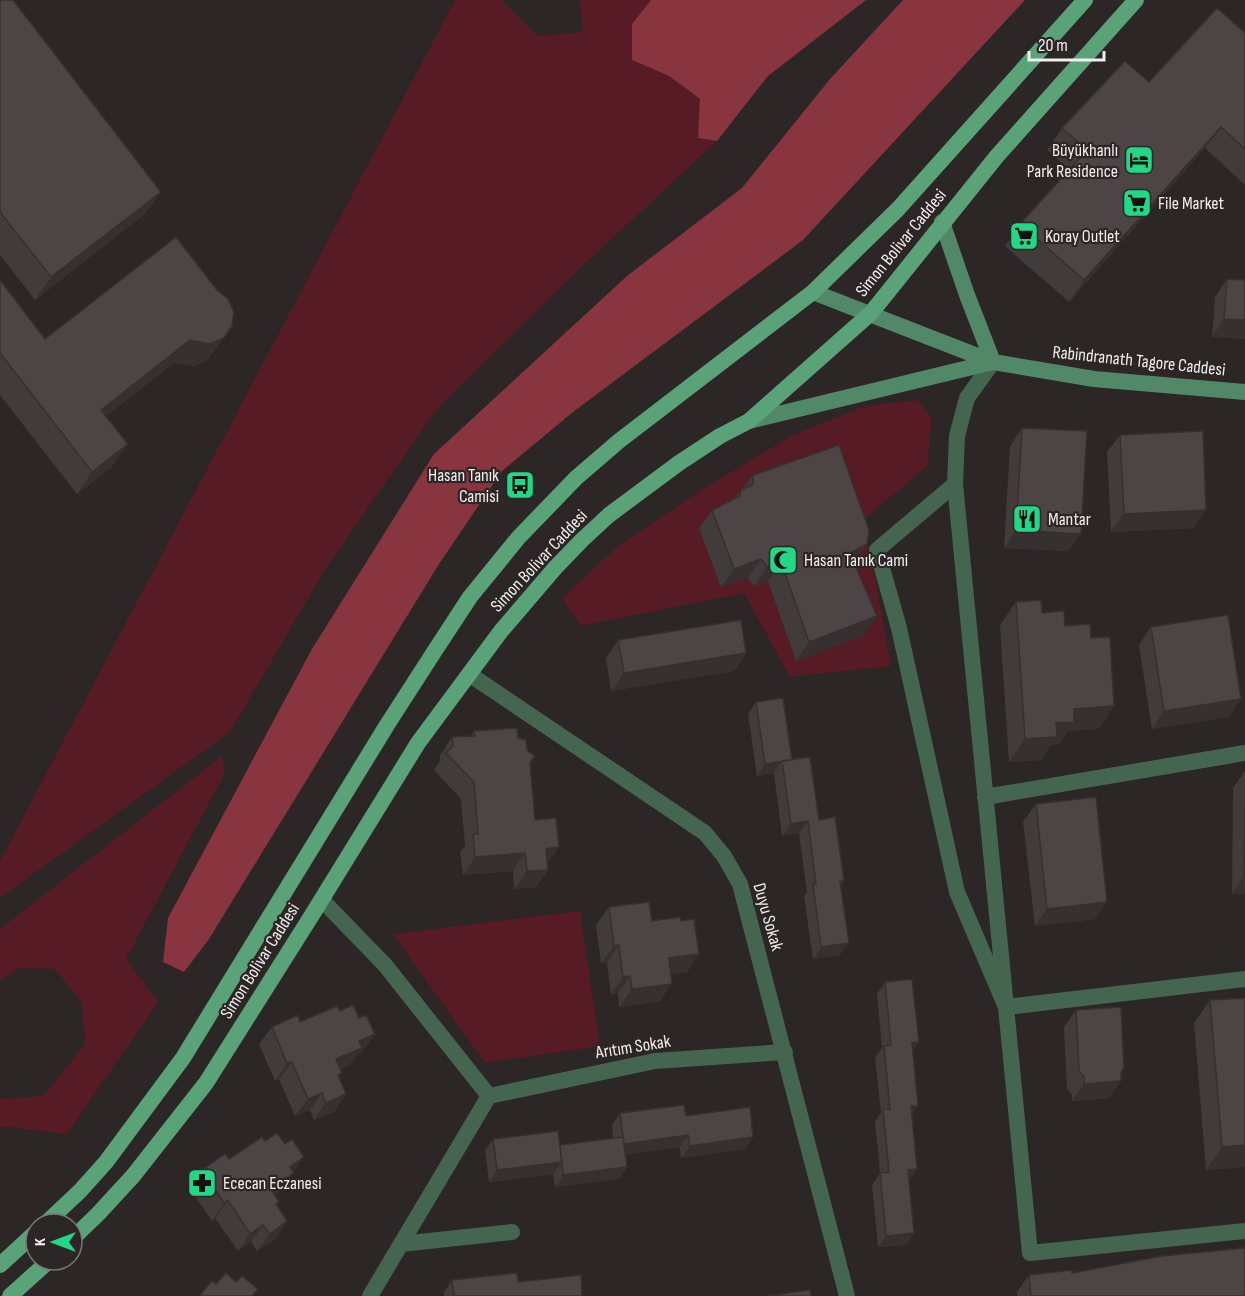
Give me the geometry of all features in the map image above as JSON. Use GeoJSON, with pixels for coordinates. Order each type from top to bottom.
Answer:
{"type":"FeatureCollection","features":[{"type":"Feature","properties":{"kind":"main road","name":"Simon Bolivar Caddesi"},"geometry":{"type":"LineString","coordinates":[[58,1212],[106,1162],[183,1058],[387,725],[470,597],[519,537],[576,478],[646,420],[813,292],[898,209],[1085,0]]}},
{"type":"Feature","properties":{"kind":"main road","name":"Simon Bolivar Caddesi"},"geometry":{"type":"LineString","coordinates":[[84,1227],[133,1176],[206,1083],[418,743],[501,631],[555,568],[609,515],[679,463],[720,436],[749,421],[871,313],[997,156],[1136,0]]}},
{"type":"Feature","properties":{"kind":"main road"},"geometry":{"type":"LineString","coordinates":[[942,222],[993,362]]}},
{"type":"Feature","properties":{"kind":"main road","name":"Rabindranath Tagore Caddesi"},"geometry":{"type":"LineString","coordinates":[[813,292],[993,362],[1094,380],[1245,392]]}},
{"type":"Feature","properties":{"kind":"main road","name":"Rabindranath Tagore Caddesi"},"geometry":{"type":"LineString","coordinates":[[749,421],[993,362]]}},
{"type":"Feature","properties":{"kind":"main road"},"geometry":{"type":"LineString","coordinates":[[0,1265],[24,1243]]}},
{"type":"Feature","properties":{"kind":"main road"},"geometry":{"type":"LineString","coordinates":[[10,1296],[37,1272]]}},
{"type":"Feature","properties":{"kind":"street"},"geometry":{"type":"LineString","coordinates":[[993,362],[967,398],[957,436],[955,484],[1030,1253],[1245,1231]]}},
{"type":"Feature","properties":{"kind":"street"},"geometry":{"type":"LineString","coordinates":[[955,484],[878,550],[899,628],[957,892],[1006,1006]]}},
{"type":"Feature","properties":{"kind":"street","name":"Duyu Sokak"},"geometry":{"type":"LineString","coordinates":[[469,674],[705,833],[724,856],[740,884],[847,1296]]}},
{"type":"Feature","properties":{"kind":"street"},"geometry":{"type":"LineString","coordinates":[[985,797],[1245,753]]}},
{"type":"Feature","properties":{"kind":"street"},"geometry":{"type":"LineString","coordinates":[[322,900],[385,965],[489,1096],[370,1296]]}},
{"type":"Feature","properties":{"kind":"street"},"geometry":{"type":"LineString","coordinates":[[1006,1006],[1245,979]]}},
{"type":"Feature","properties":{"kind":"street","name":"Arıtım Sokak"},"geometry":{"type":"LineString","coordinates":[[489,1096],[655,1061],[785,1052]]}},
{"type":"Feature","properties":{"kind":"street"},"geometry":{"type":"LineString","coordinates":[[401,1244],[512,1232]]}},
{"type":"Feature","properties":{"kind":"shaded area"},"geometry":{"type":"Polygon","coordinates":[[[455,0],[501,0],[538,36],[583,32],[579,0],[651,0],[632,24],[632,60],[669,76],[700,99],[698,138],[717,141],[575,273],[437,409],[326,568],[230,732],[0,898],[0,861],[455,0]]]}},
{"type":"Feature","properties":{"kind":"shaded area"},"geometry":{"type":"Polygon","coordinates":[[[651,0],[866,0],[768,76],[717,141],[698,138],[700,99],[669,76],[632,60],[632,24],[651,0]]]}},
{"type":"Feature","properties":{"kind":"shaded area"},"geometry":{"type":"Polygon","coordinates":[[[903,0],[1025,0],[803,240],[573,412],[502,471],[439,564],[209,939],[184,972],[163,962],[168,918],[312,649],[434,454],[627,276],[742,188],[830,79],[903,0]]]}},
{"type":"Feature","properties":{"kind":"shaded area"},"geometry":{"type":"Polygon","coordinates":[[[917,400],[932,417],[927,466],[861,522],[875,577],[891,666],[790,677],[744,593],[581,626],[562,598],[616,548],[701,490],[793,435],[865,406],[917,400]]]}},
{"type":"Feature","properties":{"kind":"shaded area"},"geometry":{"type":"Polygon","coordinates":[[[222,756],[225,773],[126,959],[158,1002],[67,1134],[0,1126],[0,1099],[44,1096],[85,1044],[82,1003],[55,969],[20,968],[0,981],[0,929],[222,756]]]}},
{"type":"Feature","properties":{"kind":"shaded area"},"geometry":{"type":"Polygon","coordinates":[[[580,911],[600,1046],[485,1063],[393,934],[580,911]]]}},
{"type":"Feature","properties":{"kind":"building"},"geometry":{"type":"Polygon","coordinates":[[[0,0],[13,0],[161,192],[51,277],[0,212],[0,0]]]}},
{"type":"Feature","properties":{"kind":"building","name":"Büyükhanlı Park Residence"},"geometry":{"type":"Polygon","coordinates":[[[1217,8],[1245,33],[1245,149],[1221,127],[1084,280],[1020,224],[1087,150],[1062,128],[1125,61],[1149,82],[1217,8]]]}},
{"type":"Feature","properties":{"kind":"building"},"geometry":{"type":"Polygon","coordinates":[[[176,237],[217,290],[228,299],[234,312],[232,326],[224,338],[210,344],[190,340],[101,410],[128,444],[92,472],[0,353],[0,280],[45,339],[176,237]]]}},
{"type":"Feature","properties":{"kind":"building"},"geometry":{"type":"Polygon","coordinates":[[[1227,279],[1245,280],[1245,320],[1224,319],[1227,279]]]}},
{"type":"Feature","properties":{"kind":"building"},"geometry":{"type":"Polygon","coordinates":[[[1022,428],[1087,431],[1081,534],[1016,530],[1022,428]]]}},
{"type":"Feature","properties":{"kind":"building"},"geometry":{"type":"Polygon","coordinates":[[[1203,431],[1206,510],[1124,514],[1120,435],[1203,431]]]}},
{"type":"Feature","properties":{"kind":"building","name":"Hasan Tanık Cami"},"geometry":{"type":"Polygon","coordinates":[[[839,445],[869,530],[867,544],[850,553],[877,616],[809,642],[781,562],[767,567],[761,559],[734,569],[712,510],[740,496],[741,490],[753,484],[753,475],[839,445]]]}},
{"type":"Feature","properties":{"kind":"building"},"geometry":{"type":"Polygon","coordinates":[[[1041,600],[1042,613],[1064,611],[1065,626],[1090,624],[1091,638],[1110,637],[1114,706],[1074,709],[1074,722],[1056,723],[1057,737],[1025,739],[1016,602],[1041,600]]]}},
{"type":"Feature","properties":{"kind":"building"},"geometry":{"type":"Polygon","coordinates":[[[1228,615],[1241,699],[1164,711],[1151,627],[1228,615]]]}},
{"type":"Feature","properties":{"kind":"building"},"geometry":{"type":"Polygon","coordinates":[[[741,620],[746,653],[624,673],[618,640],[741,620]]]}},
{"type":"Feature","properties":{"kind":"building"},"geometry":{"type":"Polygon","coordinates":[[[783,698],[792,760],[765,764],[756,702],[783,698]]]}},
{"type":"Feature","properties":{"kind":"building"},"geometry":{"type":"Polygon","coordinates":[[[517,728],[518,738],[526,740],[527,750],[535,756],[530,763],[535,820],[556,818],[559,847],[546,849],[548,870],[527,871],[525,853],[475,857],[473,834],[478,834],[474,782],[446,753],[453,746],[452,737],[475,736],[474,731],[517,728]]]}},
{"type":"Feature","properties":{"kind":"building"},"geometry":{"type":"Polygon","coordinates":[[[810,757],[819,820],[835,817],[844,880],[840,881],[849,943],[821,947],[808,821],[791,824],[782,761],[810,757]]]}},
{"type":"Feature","properties":{"kind":"building"},"geometry":{"type":"Polygon","coordinates":[[[1096,797],[1107,902],[1047,909],[1036,804],[1096,797]]]}},
{"type":"Feature","properties":{"kind":"building"},"geometry":{"type":"Polygon","coordinates":[[[1245,808],[1245,876],[1244,876],[1245,808]]]}},
{"type":"Feature","properties":{"kind":"building"},"geometry":{"type":"Polygon","coordinates":[[[649,902],[652,921],[680,917],[681,921],[694,919],[699,954],[669,958],[672,984],[632,989],[630,976],[623,977],[619,945],[614,946],[609,907],[649,902]]]}},
{"type":"Feature","properties":{"kind":"building"},"geometry":{"type":"Polygon","coordinates":[[[912,979],[919,1042],[912,1043],[918,1106],[911,1106],[917,1169],[908,1170],[914,1233],[886,1236],[880,1173],[889,1172],[883,1109],[890,1109],[884,1046],[891,1045],[885,982],[912,979]]]}},
{"type":"Feature","properties":{"kind":"building"},"geometry":{"type":"Polygon","coordinates":[[[1245,998],[1245,1145],[1222,1147],[1210,1000],[1245,998]]]}},
{"type":"Feature","properties":{"kind":"building"},"geometry":{"type":"Polygon","coordinates":[[[353,1005],[359,1018],[366,1015],[375,1034],[359,1041],[362,1048],[336,1059],[342,1073],[338,1075],[346,1094],[326,1103],[322,1093],[308,1099],[292,1062],[287,1063],[272,1027],[298,1015],[300,1022],[337,1006],[340,1011],[353,1005]]]}},
{"type":"Feature","properties":{"kind":"building"},"geometry":{"type":"Polygon","coordinates":[[[1121,1007],[1124,1068],[1121,1081],[1084,1084],[1084,1077],[1079,1071],[1076,1010],[1121,1007]]]}},
{"type":"Feature","properties":{"kind":"building"},"geometry":{"type":"Polygon","coordinates":[[[684,1105],[686,1116],[750,1107],[753,1137],[690,1146],[688,1135],[624,1144],[620,1113],[684,1105]]]}},
{"type":"Feature","properties":{"kind":"building"},"geometry":{"type":"Polygon","coordinates":[[[558,1131],[562,1162],[497,1170],[493,1139],[558,1131]]]}},
{"type":"Feature","properties":{"kind":"building"},"geometry":{"type":"Polygon","coordinates":[[[277,1133],[285,1144],[292,1139],[304,1157],[290,1167],[294,1173],[271,1189],[279,1202],[276,1204],[287,1221],[270,1234],[263,1225],[250,1234],[228,1200],[224,1203],[202,1170],[225,1154],[229,1159],[262,1137],[265,1141],[277,1133]]]}},
{"type":"Feature","properties":{"kind":"building"},"geometry":{"type":"Polygon","coordinates":[[[623,1137],[627,1167],[563,1175],[560,1145],[623,1137]]]}},
{"type":"Feature","properties":{"kind":"building"},"geometry":{"type":"Polygon","coordinates":[[[1245,1248],[1245,1296],[1031,1296],[1029,1275],[1072,1270],[1072,1273],[1162,1256],[1245,1248]]]}},
{"type":"Feature","properties":{"kind":"building"},"geometry":{"type":"Polygon","coordinates":[[[226,1273],[236,1282],[242,1276],[258,1289],[252,1296],[199,1296],[212,1281],[216,1284],[226,1273]]]}},
{"type":"Feature","properties":{"kind":"building"},"geometry":{"type":"Polygon","coordinates":[[[517,1273],[518,1282],[581,1275],[582,1296],[454,1296],[452,1280],[517,1273]]]}},
{"type":"Feature","properties":{"kind":"building"},"geometry":{"type":"Polygon","coordinates":[[[810,1290],[811,1296],[766,1296],[810,1290]]]}},
{"type":"Feature","properties":{"kind":"place","name":"Büyükhanlı Park Residence"},"geometry":{"type":"Point","coordinates":[1139,160]}},
{"type":"Feature","properties":{"kind":"place","name":"File Market"},"geometry":{"type":"Point","coordinates":[1137,203]}},
{"type":"Feature","properties":{"kind":"place","name":"Koray Outlet"},"geometry":{"type":"Point","coordinates":[1024,236]}},
{"type":"Feature","properties":{"kind":"place","name":"Hasan Tanık Camisi"},"geometry":{"type":"Point","coordinates":[520,485]}},
{"type":"Feature","properties":{"kind":"place","name":"Mantar"},"geometry":{"type":"Point","coordinates":[1027,519]}},
{"type":"Feature","properties":{"kind":"place","name":"Hasan Tanık Cami"},"geometry":{"type":"Point","coordinates":[783,560]}},
{"type":"Feature","properties":{"kind":"place","name":"Ececan Eczanesi"},"geometry":{"type":"Point","coordinates":[202,1183]}}]}
